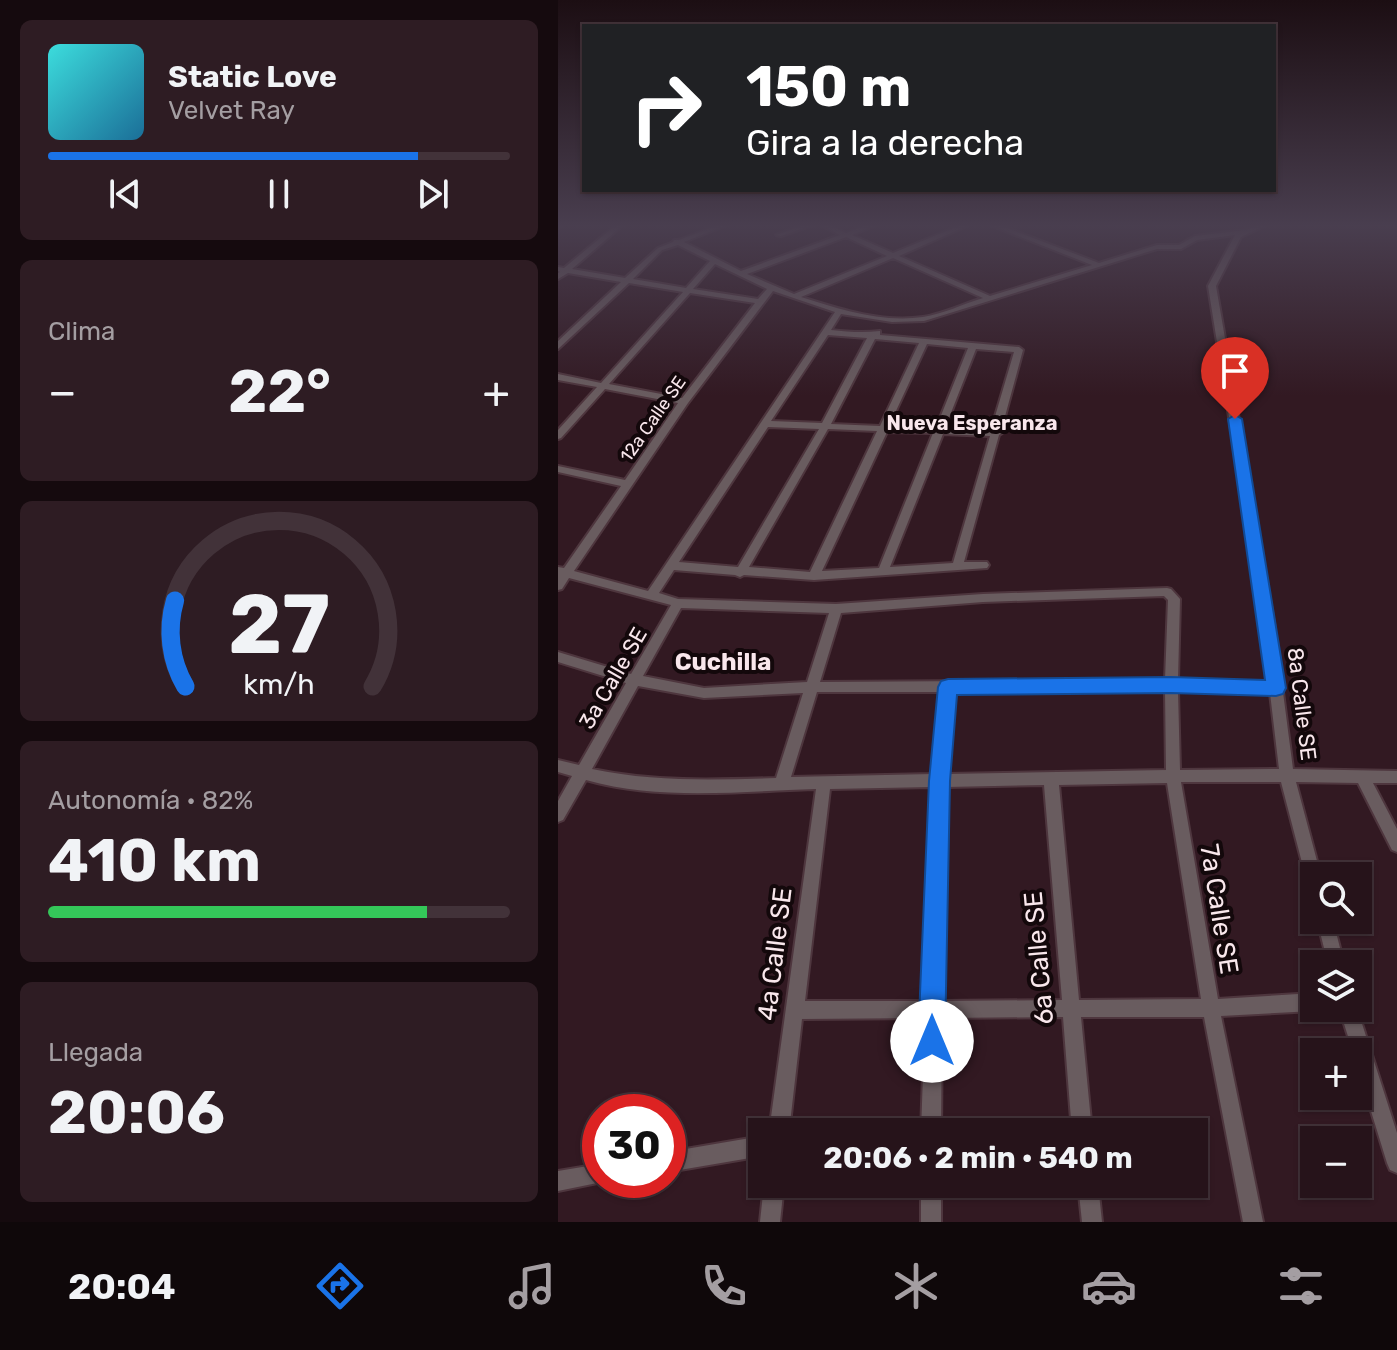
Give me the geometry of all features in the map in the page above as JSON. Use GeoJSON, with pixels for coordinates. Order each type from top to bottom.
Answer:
{"type":"FeatureCollection","features":[{"type":"Feature","properties":{"kind":"street"},"geometry":{"type":"LineString","coordinates":[[558,346],[625,282]]}},
{"type":"Feature","properties":{"kind":"street"},"geometry":{"type":"LineString","coordinates":[[639,282],[761,302]]}},
{"type":"Feature","properties":{"kind":"street"},"geometry":{"type":"LineString","coordinates":[[558,436],[694,282]]}},
{"type":"Feature","properties":{"kind":"street"},"geometry":{"type":"LineString","coordinates":[[758,282],[840,310],[899,321],[924,319],[1039,282]]}},
{"type":"Feature","properties":{"kind":"street"},"geometry":{"type":"LineString","coordinates":[[796,296],[829,282]]}},
{"type":"Feature","properties":{"kind":"street"},"geometry":{"type":"LineString","coordinates":[[953,282],[988,298]]}},
{"type":"Feature","properties":{"kind":"street","name":"8a Calle SE"},"geometry":{"type":"LineString","coordinates":[[1214,282],[1212,286],[1268,623],[1287,776],[1310,862]]}},
{"type":"Feature","properties":{"kind":"street","name":"12a Calle SE"},"geometry":{"type":"LineString","coordinates":[[558,586],[563,572],[684,401],[771,288]]}},
{"type":"Feature","properties":{"kind":"street"},"geometry":{"type":"LineString","coordinates":[[651,596],[840,310]]}},
{"type":"Feature","properties":{"kind":"street"},"geometry":{"type":"LineString","coordinates":[[740,573],[825,426],[872,336],[899,321]]}},
{"type":"Feature","properties":{"kind":"street"},"geometry":{"type":"LineString","coordinates":[[825,332],[1019,350],[957,567]]}},
{"type":"Feature","properties":{"kind":"street"},"geometry":{"type":"LineString","coordinates":[[814,576],[924,342]]}},
{"type":"Feature","properties":{"kind":"street"},"geometry":{"type":"LineString","coordinates":[[883,571],[973,346]]}},
{"type":"Feature","properties":{"kind":"street"},"geometry":{"type":"LineString","coordinates":[[558,377],[684,401]]}},
{"type":"Feature","properties":{"kind":"street"},"geometry":{"type":"LineString","coordinates":[[766,424],[997,433]]}},
{"type":"Feature","properties":{"kind":"street"},"geometry":{"type":"LineString","coordinates":[[558,469],[628,484]]}},
{"type":"Feature","properties":{"kind":"street"},"geometry":{"type":"LineString","coordinates":[[672,566],[814,576],[983,565]]}},
{"type":"Feature","properties":{"kind":"street"},"geometry":{"type":"LineString","coordinates":[[563,572],[678,603],[836,609],[782,783]]}},
{"type":"Feature","properties":{"kind":"street","name":"7a Calle SE"},"geometry":{"type":"LineString","coordinates":[[836,609],[983,598],[1146,591],[1167,592],[1174,599],[1171,685],[1173,776],[1211,1008],[1253,1222]]}},
{"type":"Feature","properties":{"kind":"street","name":"3a Calle SE"},"geometry":{"type":"LineString","coordinates":[[558,815],[678,603]]}},
{"type":"Feature","properties":{"kind":"street"},"geometry":{"type":"LineString","coordinates":[[558,657],[635,680],[704,693],[813,687],[1171,685],[1276,688]]}},
{"type":"Feature","properties":{"kind":"street"},"geometry":{"type":"LineString","coordinates":[[931,1118],[939,781],[948,687]]}},
{"type":"Feature","properties":{"kind":"street"},"geometry":{"type":"LineString","coordinates":[[558,766],[637,785],[707,789],[824,782],[1173,776],[1397,777]]}},
{"type":"Feature","properties":{"kind":"street"},"geometry":{"type":"LineString","coordinates":[[1362,776],[1397,845]]}},
{"type":"Feature","properties":{"kind":"street","name":"6a Calle SE"},"geometry":{"type":"LineString","coordinates":[[1051,779],[1081,1118]]}},
{"type":"Feature","properties":{"kind":"street","name":"4a Calle SE"},"geometry":{"type":"LineString","coordinates":[[781,1118],[824,782]]}},
{"type":"Feature","properties":{"kind":"street"},"geometry":{"type":"LineString","coordinates":[[794,1010],[1211,1008],[1300,1003]]}},
{"type":"Feature","properties":{"kind":"street"},"geometry":{"type":"LineString","coordinates":[[1352,1022],[1397,1163]]}},
{"type":"Feature","properties":{"kind":"street"},"geometry":{"type":"LineString","coordinates":[[686,1159],[748,1148]]}},
{"type":"Feature","properties":{"kind":"street"},"geometry":{"type":"LineString","coordinates":[[558,1181],[582,1177]]}},
{"type":"Feature","properties":{"kind":"street"},"geometry":{"type":"LineString","coordinates":[[770,1222],[773,1198]]}},
{"type":"Feature","properties":{"kind":"street"},"geometry":{"type":"LineString","coordinates":[[931,1198],[931,1222]]}},
{"type":"Feature","properties":{"kind":"street"},"geometry":{"type":"LineString","coordinates":[[1089,1198],[1092,1222]]}},
{"type":"Feature","properties":{"kind":"district","name":"Nueva Esperanza"},"geometry":{"type":"Point","coordinates":[972,423]}},
{"type":"Feature","properties":{"kind":"district","name":"Cuchilla"},"geometry":{"type":"Point","coordinates":[723,662]}},
{"type":"Feature","properties":{"kind":"route"},"geometry":{"type":"LineString","coordinates":[[932,1041],[939,781],[948,687],[1171,685],[1276,688],[1235,419]]}}]}
